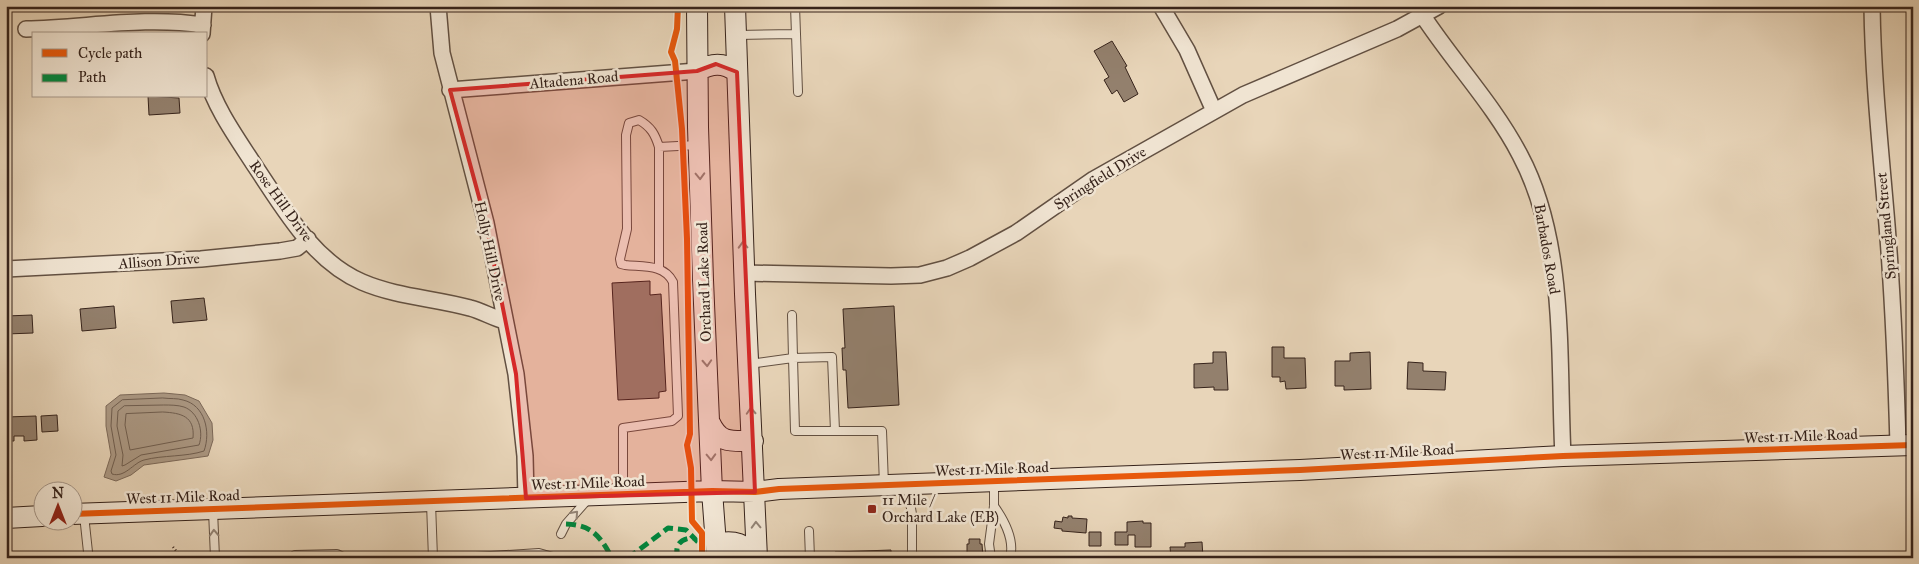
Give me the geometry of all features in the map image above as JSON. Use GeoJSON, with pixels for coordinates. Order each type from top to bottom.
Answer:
{"type":"FeatureCollection","features":[{"type":"Feature","properties":{"kind":"street"},"geometry":{"type":"LineString","coordinates":[[26,29],[180,21],[202,29],[204,6]]}},
{"type":"Feature","properties":{"kind":"street","name":"Holly Hill Drive"},"geometry":{"type":"LineString","coordinates":[[438,6],[442,53],[450,90],[486,223],[516,374],[525,456],[526,498]]}},
{"type":"Feature","properties":{"kind":"street","name":"Orchard Lake Road"},"geometry":{"type":"LineString","coordinates":[[697,6],[699,145],[712,491],[717,551]]}},
{"type":"Feature","properties":{"kind":"street"},"geometry":{"type":"LineString","coordinates":[[735,6],[744,273],[755,492],[756,558]]}},
{"type":"Feature","properties":{"kind":"street"},"geometry":{"type":"LineString","coordinates":[[1161,6],[1187,50],[1214,111]]}},
{"type":"Feature","properties":{"kind":"street","name":"Springfield Drive"},"geometry":{"type":"LineString","coordinates":[[744,273],[892,276],[920,275],[947,268],[1016,234],[1094,179],[1214,111],[1274,81],[1397,29],[1439,6]]}},
{"type":"Feature","properties":{"kind":"street","name":"Springland Street"},"geometry":{"type":"LineString","coordinates":[[1872,6],[1877,116],[1905,445]]}},
{"type":"Feature","properties":{"kind":"street","name":"Barbados Road"},"geometry":{"type":"LineString","coordinates":[[1423,16],[1495,114],[1520,155],[1538,194],[1547,226],[1556,280],[1563,456]]}},
{"type":"Feature","properties":{"kind":"street"},"geometry":{"type":"LineString","coordinates":[[697,71],[708,65],[716,64],[724,65],[737,72]]}},
{"type":"Feature","properties":{"kind":"street","name":"Altadena Road"},"geometry":{"type":"LineString","coordinates":[[450,90],[697,71]]}},
{"type":"Feature","properties":{"kind":"street","name":"Rose Hill Drive"},"geometry":{"type":"LineString","coordinates":[[208,81],[219,107],[243,147],[291,219],[323,256],[361,282],[384,291],[469,308],[505,322]]}},
{"type":"Feature","properties":{"kind":"street","name":"Allison Drive"},"geometry":{"type":"LineString","coordinates":[[6,269],[167,261],[251,254],[297,248],[308,239]]}},
{"type":"Feature","properties":{"kind":"street"},"geometry":{"type":"LineString","coordinates":[[710,423],[720,438],[728,441],[753,441]]}},
{"type":"Feature","properties":{"kind":"street","name":"West 11 Mile Road"},"geometry":{"type":"LineString","coordinates":[[82,514],[712,491],[755,492],[884,485],[1300,470],[1563,456],[1905,445]]}},
{"type":"Feature","properties":{"kind":"street"},"geometry":{"type":"LineString","coordinates":[[6,518],[32,517]]}},
{"type":"Feature","properties":{"kind":"street"},"geometry":{"type":"LineString","coordinates":[[717,551],[726,541],[738,543],[749,549],[756,558]]}},
{"type":"Feature","properties":{"kind":"lane"},"geometry":{"type":"LineString","coordinates":[[795,6],[798,92]]}},
{"type":"Feature","properties":{"kind":"lane"},"geometry":{"type":"LineString","coordinates":[[736,35],[796,34]]}},
{"type":"Feature","properties":{"kind":"lane"},"geometry":{"type":"LineString","coordinates":[[623,494],[623,428],[672,420],[678,416],[674,282],[669,273],[659,268],[625,266],[620,259],[626,229],[626,135],[629,123],[639,120],[649,126],[656,135],[659,147],[659,268]]}},
{"type":"Feature","properties":{"kind":"lane"},"geometry":{"type":"LineString","coordinates":[[659,147],[699,145]]}},
{"type":"Feature","properties":{"kind":"lane"},"geometry":{"type":"LineString","coordinates":[[792,315],[795,431],[882,431],[884,485]]}},
{"type":"Feature","properties":{"kind":"lane"},"geometry":{"type":"LineString","coordinates":[[749,364],[793,358],[832,357],[835,431]]}},
{"type":"Feature","properties":{"kind":"lane"},"geometry":{"type":"LineString","coordinates":[[991,558],[989,544],[994,506],[994,481]]}},
{"type":"Feature","properties":{"kind":"lane"},"geometry":{"type":"LineString","coordinates":[[907,485],[912,514],[912,558]]}},
{"type":"Feature","properties":{"kind":"lane"},"geometry":{"type":"LineString","coordinates":[[561,534],[566,524],[592,495]]}},
{"type":"Feature","properties":{"kind":"lane"},"geometry":{"type":"LineString","coordinates":[[431,501],[433,558]]}},
{"type":"Feature","properties":{"kind":"lane"},"geometry":{"type":"LineString","coordinates":[[994,506],[1003,518],[1011,543],[1010,558]]}},
{"type":"Feature","properties":{"kind":"lane"},"geometry":{"type":"LineString","coordinates":[[212,508],[215,558]]}},
{"type":"Feature","properties":{"kind":"lane"},"geometry":{"type":"LineString","coordinates":[[82,529],[88,552],[86,558]]}},
{"type":"Feature","properties":{"kind":"lane"},"geometry":{"type":"LineString","coordinates":[[809,531],[810,558]]}},
{"type":"Feature","properties":{"kind":"lane"},"geometry":{"type":"LineString","coordinates":[[460,558],[539,553],[553,558]]}},
{"type":"Feature","properties":{"kind":"lane"},"geometry":{"type":"LineString","coordinates":[[295,555],[337,554],[345,558]]}},
{"type":"Feature","properties":{"kind":"path"},"geometry":{"type":"LineString","coordinates":[[173,548],[182,558]]}},
{"type":"Feature","properties":{"kind":"highlighted area"},"geometry":{"type":"Polygon","coordinates":[[[716,64],[737,72],[755,492],[526,498],[516,374],[486,223],[450,90],[697,71],[716,64]]]}},
{"type":"Feature","properties":{"kind":"water"},"geometry":{"type":"Polygon","coordinates":[[[164,393],[185,395],[199,401],[212,423],[213,440],[208,456],[144,465],[131,475],[116,481],[104,477],[111,455],[106,426],[106,406],[120,395],[164,393]]]}},
{"type":"Feature","properties":{"kind":"building"},"geometry":{"type":"Polygon","coordinates":[[[1112,41],[1127,66],[1125,67],[1138,94],[1124,102],[1117,90],[1112,94],[1104,80],[1109,77],[1094,51],[1112,41]]]}},
{"type":"Feature","properties":{"kind":"building"},"geometry":{"type":"Polygon","coordinates":[[[148,98],[179,98],[180,113],[149,115],[148,98]]]}},
{"type":"Feature","properties":{"kind":"building"},"geometry":{"type":"Polygon","coordinates":[[[650,281],[650,295],[661,294],[666,391],[659,392],[659,398],[618,400],[612,283],[650,281]]]}},
{"type":"Feature","properties":{"kind":"building"},"geometry":{"type":"Polygon","coordinates":[[[204,298],[207,320],[173,323],[171,301],[204,298]]]}},
{"type":"Feature","properties":{"kind":"building"},"geometry":{"type":"Polygon","coordinates":[[[114,306],[116,328],[82,331],[80,309],[114,306]]]}},
{"type":"Feature","properties":{"kind":"building"},"geometry":{"type":"Polygon","coordinates":[[[894,306],[899,405],[848,408],[846,370],[843,370],[842,348],[845,348],[843,309],[894,306]]]}},
{"type":"Feature","properties":{"kind":"building"},"geometry":{"type":"Polygon","coordinates":[[[32,315],[33,333],[6,334],[6,316],[32,315]]]}},
{"type":"Feature","properties":{"kind":"building"},"geometry":{"type":"Polygon","coordinates":[[[1272,347],[1284,347],[1284,358],[1305,358],[1306,388],[1286,389],[1285,381],[1280,382],[1280,377],[1272,377],[1272,347]]]}},
{"type":"Feature","properties":{"kind":"building"},"geometry":{"type":"Polygon","coordinates":[[[1213,352],[1226,352],[1228,390],[1214,390],[1214,387],[1194,388],[1194,364],[1213,363],[1213,352]]]}},
{"type":"Feature","properties":{"kind":"building"},"geometry":{"type":"Polygon","coordinates":[[[1370,352],[1371,389],[1344,390],[1344,386],[1335,386],[1335,361],[1350,361],[1350,353],[1370,352]]]}},
{"type":"Feature","properties":{"kind":"building"},"geometry":{"type":"Polygon","coordinates":[[[1408,362],[1423,363],[1423,371],[1446,372],[1445,390],[1407,389],[1408,362]]]}},
{"type":"Feature","properties":{"kind":"building"},"geometry":{"type":"Polygon","coordinates":[[[57,415],[58,431],[42,432],[41,416],[57,415]]]}},
{"type":"Feature","properties":{"kind":"building"},"geometry":{"type":"Polygon","coordinates":[[[36,416],[37,440],[24,441],[24,436],[14,436],[14,441],[6,441],[6,417],[36,416]]]}},
{"type":"Feature","properties":{"kind":"building"},"geometry":{"type":"Polygon","coordinates":[[[1068,516],[1087,519],[1086,533],[1062,531],[1062,529],[1054,528],[1055,521],[1062,522],[1063,517],[1068,518],[1068,516]]]}},
{"type":"Feature","properties":{"kind":"building"},"geometry":{"type":"Polygon","coordinates":[[[1143,521],[1143,523],[1151,523],[1151,547],[1135,547],[1135,535],[1128,535],[1128,545],[1115,545],[1115,532],[1127,532],[1127,522],[1143,521]]]}},
{"type":"Feature","properties":{"kind":"building"},"geometry":{"type":"Polygon","coordinates":[[[1089,532],[1101,532],[1101,546],[1089,546],[1089,532]]]}},
{"type":"Feature","properties":{"kind":"building"},"geometry":{"type":"Polygon","coordinates":[[[969,539],[980,539],[983,558],[967,558],[969,539]]]}},
{"type":"Feature","properties":{"kind":"building"},"geometry":{"type":"Polygon","coordinates":[[[1202,542],[1203,558],[1171,558],[1170,547],[1185,547],[1185,543],[1202,542]]]}},
{"type":"Feature","properties":{"kind":"building"},"geometry":{"type":"Polygon","coordinates":[[[891,550],[891,558],[835,558],[835,552],[891,550]]]}},
{"type":"Feature","properties":{"kind":"marked path"},"geometry":{"type":"LineString","coordinates":[[566,524],[589,529],[599,538],[612,558]]}},
{"type":"Feature","properties":{"kind":"marked path"},"geometry":{"type":"LineString","coordinates":[[628,558],[668,528],[686,530],[702,546]]}},
{"type":"Feature","properties":{"kind":"marked path"},"geometry":{"type":"LineString","coordinates":[[679,558],[677,549],[680,543],[683,540],[695,538]]}},
{"type":"Feature","properties":{"kind":"cycle path"},"geometry":{"type":"LineString","coordinates":[[678,6],[677,29],[671,52],[675,61],[682,129],[687,239],[690,434],[687,445],[691,468],[692,521],[702,533],[702,558]]}},
{"type":"Feature","properties":{"kind":"cycle path"},"geometry":{"type":"LineString","coordinates":[[82,514],[712,491],[755,492],[779,489],[1300,470],[1563,456],[1913,445]]}},
{"type":"Feature","properties":{"kind":"place","name":"11 Mile / Orchard Lake (EB)"},"geometry":{"type":"Point","coordinates":[872,509]}}]}
